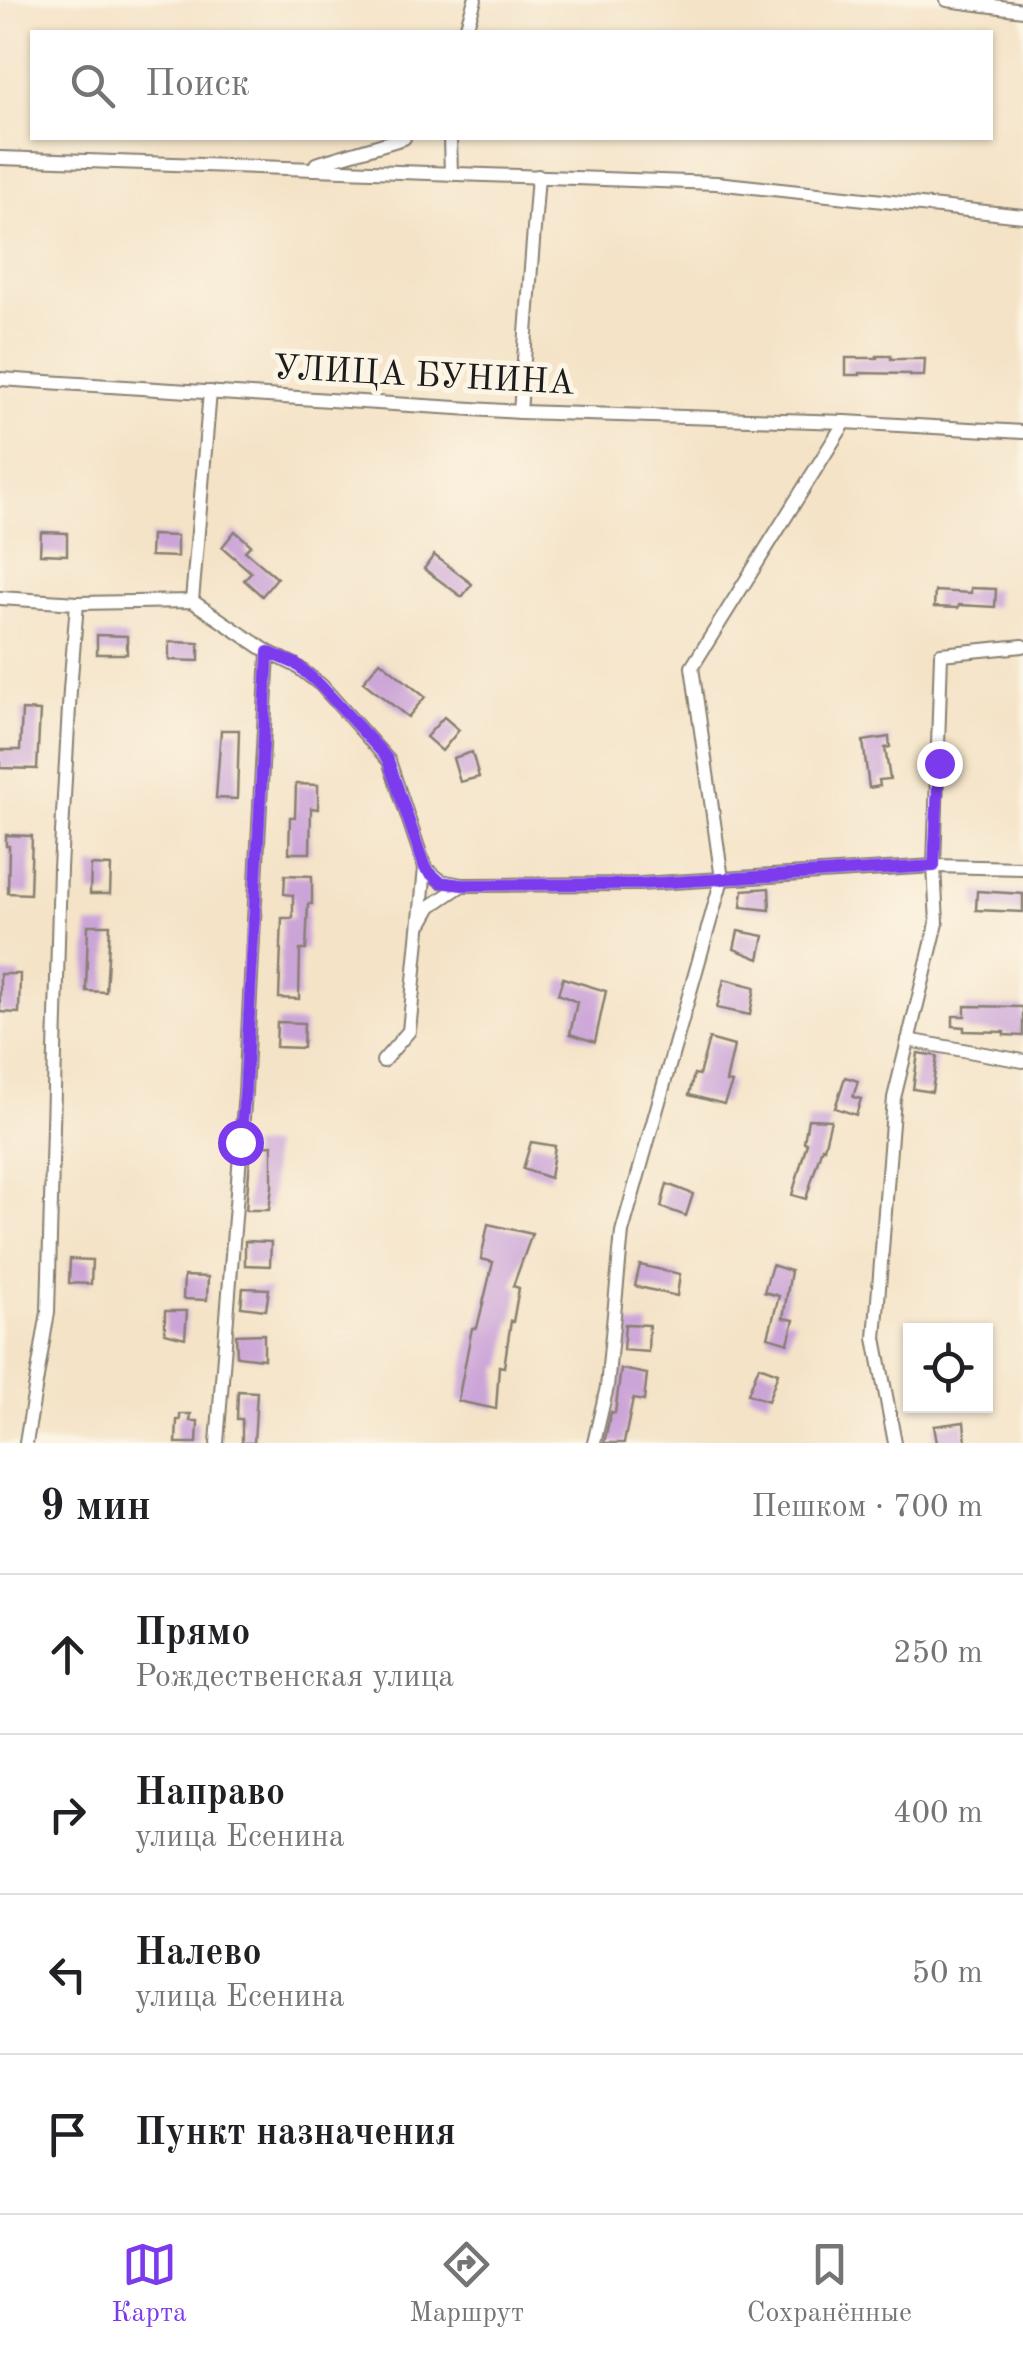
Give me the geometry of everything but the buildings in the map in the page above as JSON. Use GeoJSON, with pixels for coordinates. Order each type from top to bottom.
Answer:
{"type":"FeatureCollection","features":[{"type":"Feature","properties":{"kind":"street"},"geometry":{"type":"LineString","coordinates":[[467,30],[475,0]]}},
{"type":"Feature","properties":{"kind":"street"},"geometry":{"type":"LineString","coordinates":[[947,0],[1023,10]]}},
{"type":"Feature","properties":{"kind":"street"},"geometry":{"type":"LineString","coordinates":[[302,168],[397,140]]}},
{"type":"Feature","properties":{"kind":"street"},"geometry":{"type":"LineString","coordinates":[[450,140],[451,174]]}},
{"type":"Feature","properties":{"kind":"street"},"geometry":{"type":"LineString","coordinates":[[0,158],[716,183],[1023,216]]}},
{"type":"Feature","properties":{"kind":"street"},"geometry":{"type":"LineString","coordinates":[[520,412],[538,176]]}},
{"type":"Feature","properties":{"kind":"street","name":"УЛИЦА БУНИНА"},"geometry":{"type":"LineString","coordinates":[[0,379],[520,412],[1023,432]]}},
{"type":"Feature","properties":{"kind":"street"},"geometry":{"type":"LineString","coordinates":[[192,600],[210,392]]}},
{"type":"Feature","properties":{"kind":"street"},"geometry":{"type":"LineString","coordinates":[[594,1443],[607,1387],[622,1232],[722,879],[692,667],[845,422]]}},
{"type":"Feature","properties":{"kind":"street"},"geometry":{"type":"LineString","coordinates":[[0,598],[78,603],[192,600],[268,652],[296,664],[388,760],[425,868],[409,1031],[383,1062]]}},
{"type":"Feature","properties":{"kind":"street"},"geometry":{"type":"LineString","coordinates":[[26,1443],[48,1312],[60,868],[78,603]]}},
{"type":"Feature","properties":{"kind":"street"},"geometry":{"type":"LineString","coordinates":[[895,1443],[875,1338],[894,1098],[938,923],[934,866],[941,654],[1023,646]]}},
{"type":"Feature","properties":{"kind":"street"},"geometry":{"type":"LineString","coordinates":[[217,1443],[245,1092],[268,652]]}},
{"type":"Feature","properties":{"kind":"street"},"geometry":{"type":"LineString","coordinates":[[425,868],[440,882],[462,885],[640,884],[934,866],[1023,868]]}},
{"type":"Feature","properties":{"kind":"street"},"geometry":{"type":"LineString","coordinates":[[418,929],[431,906],[462,885]]}},
{"type":"Feature","properties":{"kind":"street"},"geometry":{"type":"LineString","coordinates":[[908,1040],[1023,1062]]}},
{"type":"Feature","properties":{"kind":"route"},"geometry":{"type":"LineString","coordinates":[[240,1142],[268,652],[296,664],[320,685],[388,760],[425,868],[440,882],[640,884],[934,866],[939,763]]}}]}
